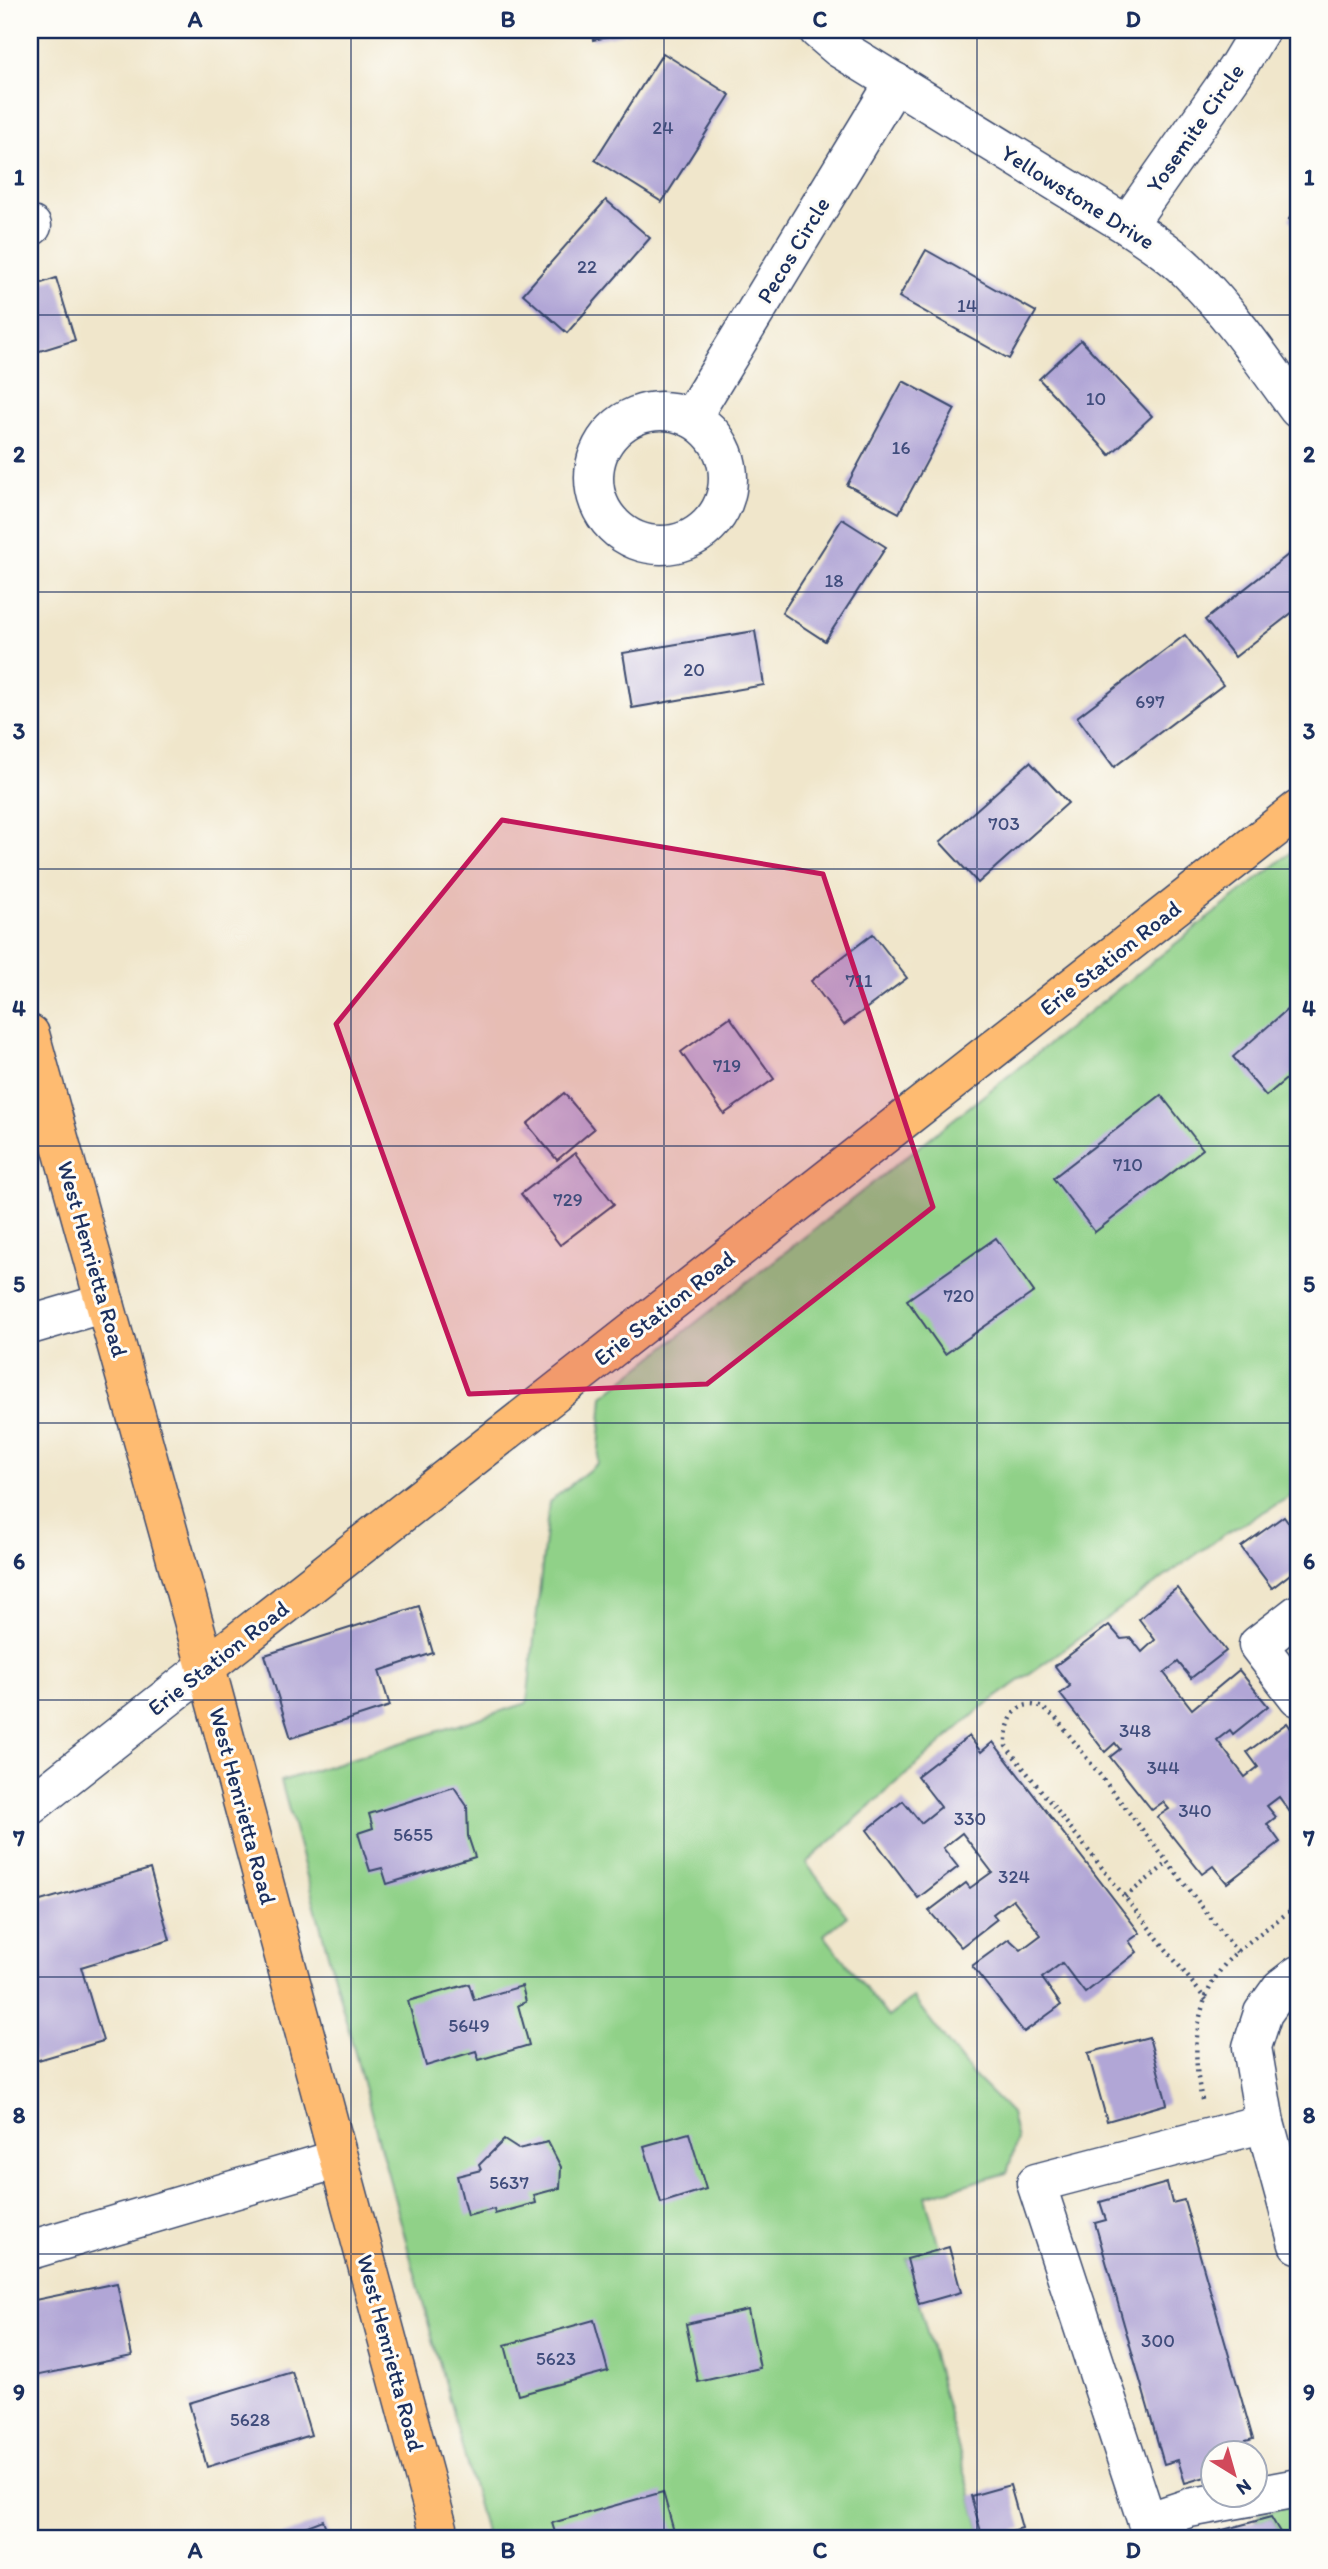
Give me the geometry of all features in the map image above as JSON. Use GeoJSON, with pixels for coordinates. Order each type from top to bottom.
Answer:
{"type":"FeatureCollection","features":[{"type":"Feature","properties":{"kind":"main road","name":"Erie Station Road"},"geometry":{"type":"LineString","coordinates":[[206,1667],[1298,810]]}},
{"type":"Feature","properties":{"kind":"main road","name":"West Henrietta Road"},"geometry":{"type":"LineString","coordinates":[[30,1034],[206,1667],[441,2539]]}},
{"type":"Feature","properties":{"kind":"street","name":"Yellowstone Drive"},"geometry":{"type":"LineString","coordinates":[[818,30],[839,48],[1162,249],[1194,276],[1234,322],[1298,409]]}},
{"type":"Feature","properties":{"kind":"street","name":"Yosemite Circle"},"geometry":{"type":"LineString","coordinates":[[1127,225],[1237,70],[1260,30]]}},
{"type":"Feature","properties":{"kind":"street","name":"Pecos Circle"},"geometry":{"type":"LineString","coordinates":[[691,418],[895,82]]}},
{"type":"Feature","properties":{"kind":"street"},"geometry":{"type":"LineString","coordinates":[[30,1325],[105,1303]]}},
{"type":"Feature","properties":{"kind":"street"},"geometry":{"type":"LineString","coordinates":[[1298,1614],[1258,1645],[1298,1697]]}},
{"type":"Feature","properties":{"kind":"street","name":"Erie Station Road"},"geometry":{"type":"LineString","coordinates":[[30,1806],[206,1667]]}},
{"type":"Feature","properties":{"kind":"street"},"geometry":{"type":"LineString","coordinates":[[1298,1975],[1281,1989],[1263,2013],[1252,2047],[1265,2123],[1298,2244]]}},
{"type":"Feature","properties":{"kind":"street"},"geometry":{"type":"LineString","coordinates":[[1265,2123],[1037,2183],[1147,2522],[1189,2508],[1298,2488]]}},
{"type":"Feature","properties":{"kind":"street"},"geometry":{"type":"LineString","coordinates":[[30,2250],[338,2158]]}},
{"type":"Feature","properties":{"kind":"path"},"geometry":{"type":"LineString","coordinates":[[1206,2000],[1006,1746],[1005,1732],[1009,1719],[1016,1710],[1028,1705],[1039,1707],[1055,1717],[1237,1952]]}},
{"type":"Feature","properties":{"kind":"path"},"geometry":{"type":"LineString","coordinates":[[1125,1897],[1168,1863]]}},
{"type":"Feature","properties":{"kind":"highlighted area"},"geometry":{"type":"Polygon","coordinates":[[[502,820],[823,874],[933,1207],[707,1384],[469,1394],[336,1024],[502,820]]]}},
{"type":"Feature","properties":{"kind":"green space"},"geometry":{"type":"Polygon","coordinates":[[[1298,847],[1298,1492],[1222,1536],[980,1709],[806,1863],[847,1916],[824,1935],[888,2017],[913,1998],[971,2073],[1011,2113],[1017,2140],[1007,2173],[925,2196],[940,2250],[907,2259],[983,2539],[487,2539],[281,1781],[527,1703],[549,1502],[598,1463],[603,1396],[1298,847]]]}},
{"type":"Feature","properties":{"kind":"green space"},"geometry":{"type":"Polygon","coordinates":[[[1298,2504],[1298,2539],[1284,2539],[1271,2517],[1255,2522],[1260,2513],[1298,2504]]]}},
{"type":"Feature","properties":{"kind":"building"},"geometry":{"type":"Polygon","coordinates":[[[591,30],[637,30],[637,31],[593,40],[591,30]]]}},
{"type":"Feature","properties":{"kind":"building"},"geometry":{"type":"Polygon","coordinates":[[[1029,30],[1047,30],[1032,36],[1029,30]]]}},
{"type":"Feature","properties":{"kind":"building"},"geometry":{"type":"Polygon","coordinates":[[[663,53],[730,95],[662,202],[595,160],[663,53]]]}},
{"type":"Feature","properties":{"kind":"building"},"geometry":{"type":"Polygon","coordinates":[[[606,200],[650,238],[567,333],[523,294],[606,200]]]}},
{"type":"Feature","properties":{"kind":"building"},"geometry":{"type":"Polygon","coordinates":[[[1298,207],[1298,226],[1289,219],[1298,207]]]}},
{"type":"Feature","properties":{"kind":"building"},"geometry":{"type":"Polygon","coordinates":[[[926,250],[1036,312],[1009,359],[899,297],[926,250]]]}},
{"type":"Feature","properties":{"kind":"building"},"geometry":{"type":"Polygon","coordinates":[[[56,278],[75,340],[30,354],[30,287],[56,278]]]}},
{"type":"Feature","properties":{"kind":"building"},"geometry":{"type":"Polygon","coordinates":[[[1081,340],[1152,416],[1110,455],[1039,379],[1081,340]]]}},
{"type":"Feature","properties":{"kind":"building"},"geometry":{"type":"Polygon","coordinates":[[[903,381],[955,409],[899,513],[847,485],[903,381]]]}},
{"type":"Feature","properties":{"kind":"building"},"geometry":{"type":"Polygon","coordinates":[[[842,519],[886,547],[825,641],[782,613],[842,519]]]}},
{"type":"Feature","properties":{"kind":"building"},"geometry":{"type":"Polygon","coordinates":[[[1298,547],[1298,608],[1235,657],[1205,620],[1298,547]]]}},
{"type":"Feature","properties":{"kind":"building"},"geometry":{"type":"Polygon","coordinates":[[[755,631],[764,685],[632,708],[623,653],[755,631]]]}},
{"type":"Feature","properties":{"kind":"building"},"geometry":{"type":"Polygon","coordinates":[[[1185,635],[1223,685],[1114,767],[1077,717],[1185,635]]]}},
{"type":"Feature","properties":{"kind":"building"},"geometry":{"type":"Polygon","coordinates":[[[1030,762],[1068,803],[978,883],[940,842],[1030,762]]]}},
{"type":"Feature","properties":{"kind":"building"},"geometry":{"type":"Polygon","coordinates":[[[873,934],[907,978],[844,1025],[811,981],[873,934]]]}},
{"type":"Feature","properties":{"kind":"building"},"geometry":{"type":"Polygon","coordinates":[[[1298,1000],[1298,1069],[1266,1096],[1233,1057],[1298,1000]]]}},
{"type":"Feature","properties":{"kind":"building"},"geometry":{"type":"Polygon","coordinates":[[[730,1017],[774,1079],[724,1114],[681,1052],[730,1017]]]}},
{"type":"Feature","properties":{"kind":"building"},"geometry":{"type":"Polygon","coordinates":[[[564,1093],[594,1129],[557,1160],[527,1124],[564,1093]]]}},
{"type":"Feature","properties":{"kind":"building"},"geometry":{"type":"Polygon","coordinates":[[[1161,1095],[1203,1149],[1095,1232],[1053,1178],[1161,1095]]]}},
{"type":"Feature","properties":{"kind":"building"},"geometry":{"type":"Polygon","coordinates":[[[575,1153],[614,1204],[560,1245],[521,1194],[575,1153]]]}},
{"type":"Feature","properties":{"kind":"building"},"geometry":{"type":"Polygon","coordinates":[[[996,1238],[1034,1292],[945,1354],[907,1300],[996,1238]]]}},
{"type":"Feature","properties":{"kind":"building"},"geometry":{"type":"Polygon","coordinates":[[[1284,1516],[1298,1535],[1298,1568],[1272,1588],[1241,1547],[1284,1516]]]}},
{"type":"Feature","properties":{"kind":"building"},"geometry":{"type":"Polygon","coordinates":[[[1177,1588],[1226,1651],[1191,1678],[1178,1662],[1164,1673],[1192,1709],[1239,1670],[1268,1706],[1233,1734],[1230,1730],[1217,1740],[1245,1777],[1258,1767],[1247,1752],[1287,1723],[1298,1738],[1298,1816],[1295,1819],[1279,1797],[1267,1806],[1276,1817],[1267,1824],[1280,1842],[1227,1883],[1213,1866],[1202,1874],[1157,1817],[1169,1809],[1163,1802],[1152,1810],[1110,1757],[1120,1749],[1115,1743],[1105,1752],[1060,1694],[1070,1686],[1055,1666],[1109,1625],[1121,1639],[1131,1638],[1142,1652],[1155,1640],[1139,1619],[1177,1588]]]}},
{"type":"Feature","properties":{"kind":"building"},"geometry":{"type":"Polygon","coordinates":[[[419,1606],[433,1653],[379,1671],[390,1706],[291,1738],[265,1655],[419,1606]]]}},
{"type":"Feature","properties":{"kind":"building"},"geometry":{"type":"Polygon","coordinates":[[[969,1736],[981,1752],[993,1742],[1140,1933],[1129,1941],[1137,1952],[1085,1993],[1062,1963],[1042,1978],[1061,2005],[1024,2032],[972,1966],[1009,1939],[1021,1950],[1041,1935],[1013,1899],[993,1914],[997,1919],[961,1947],[929,1911],[966,1883],[970,1888],[992,1872],[962,1833],[943,1848],[958,1867],[918,1898],[867,1830],[903,1801],[921,1823],[941,1807],[917,1776],[969,1736]]]}},
{"type":"Feature","properties":{"kind":"building"},"geometry":{"type":"Polygon","coordinates":[[[454,1787],[467,1806],[468,1836],[475,1857],[387,1884],[382,1868],[370,1871],[358,1833],[373,1828],[369,1814],[454,1787]]]}},
{"type":"Feature","properties":{"kind":"building"},"geometry":{"type":"Polygon","coordinates":[[[150,1869],[170,1940],[81,1967],[103,2041],[35,2061],[30,2044],[30,1904],[150,1869]]]}},
{"type":"Feature","properties":{"kind":"building"},"geometry":{"type":"Polygon","coordinates":[[[469,1984],[474,2000],[522,1986],[526,2002],[518,2005],[529,2045],[479,2060],[476,2051],[426,2066],[408,2001],[469,1984]]]}},
{"type":"Feature","properties":{"kind":"building"},"geometry":{"type":"Polygon","coordinates":[[[1149,2037],[1167,2104],[1107,2121],[1088,2053],[1149,2037]]]}},
{"type":"Feature","properties":{"kind":"building"},"geometry":{"type":"Polygon","coordinates":[[[689,2133],[706,2189],[661,2203],[644,2146],[689,2133]]]}},
{"type":"Feature","properties":{"kind":"building"},"geometry":{"type":"Polygon","coordinates":[[[504,2140],[518,2149],[548,2142],[561,2167],[560,2188],[534,2195],[536,2203],[495,2214],[494,2209],[467,2216],[457,2176],[481,2170],[479,2165],[504,2140]]]}},
{"type":"Feature","properties":{"kind":"building"},"geometry":{"type":"Polygon","coordinates":[[[1167,2183],[1172,2203],[1184,2200],[1253,2439],[1198,2440],[1198,2479],[1185,2483],[1178,2460],[1164,2464],[1095,2223],[1106,2220],[1100,2202],[1167,2183]]]}},
{"type":"Feature","properties":{"kind":"building"},"geometry":{"type":"Polygon","coordinates":[[[949,2247],[961,2292],[919,2304],[907,2259],[949,2247]]]}},
{"type":"Feature","properties":{"kind":"building"},"geometry":{"type":"Polygon","coordinates":[[[117,2283],[132,2356],[30,2377],[30,2301],[117,2283]]]}},
{"type":"Feature","properties":{"kind":"building"},"geometry":{"type":"Polygon","coordinates":[[[748,2310],[760,2368],[698,2382],[686,2324],[748,2310]]]}},
{"type":"Feature","properties":{"kind":"building"},"geometry":{"type":"Polygon","coordinates":[[[594,2320],[608,2371],[518,2395],[505,2345],[594,2320]]]}},
{"type":"Feature","properties":{"kind":"building"},"geometry":{"type":"Polygon","coordinates":[[[292,2372],[311,2435],[207,2467],[189,2403],[292,2372]]]}},
{"type":"Feature","properties":{"kind":"building"},"geometry":{"type":"Polygon","coordinates":[[[1010,2485],[1022,2528],[983,2539],[971,2496],[1010,2485]]]}},
{"type":"Feature","properties":{"kind":"building"},"geometry":{"type":"Polygon","coordinates":[[[663,2492],[676,2539],[557,2539],[552,2523],[663,2492]]]}},
{"type":"Feature","properties":{"kind":"building"},"geometry":{"type":"Polygon","coordinates":[[[1271,2517],[1284,2539],[1193,2539],[1193,2538],[1271,2517]]]}},
{"type":"Feature","properties":{"kind":"building"},"geometry":{"type":"Polygon","coordinates":[[[323,2520],[330,2539],[273,2539],[323,2520]]]}}]}
